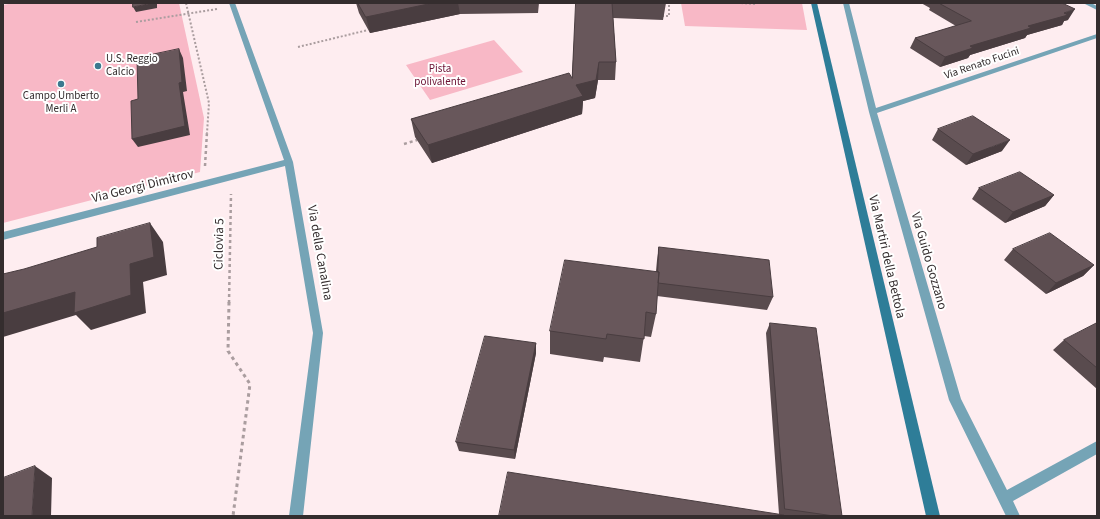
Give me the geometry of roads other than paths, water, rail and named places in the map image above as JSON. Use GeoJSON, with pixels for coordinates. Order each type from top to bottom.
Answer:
{"type":"FeatureCollection","features":[{"type":"Feature","properties":{"kind":"main road","name":"Via Martiri della Bettola"},"geometry":{"type":"LineString","coordinates":[[814,3],[933,516]]}},
{"type":"Feature","properties":{"kind":"street","name":"Via Guido Gozzano"},"geometry":{"type":"LineString","coordinates":[[846,3],[873,112],[955,400],[1013,516]]}},
{"type":"Feature","properties":{"kind":"street"},"geometry":{"type":"LineString","coordinates":[[1086,3],[1097,8]]}},
{"type":"Feature","properties":{"kind":"street","name":"Via della Canalina"},"geometry":{"type":"LineString","coordinates":[[233,4],[289,162],[318,333],[296,516]]}},
{"type":"Feature","properties":{"kind":"street","name":"Via Renato Fucini"},"geometry":{"type":"LineString","coordinates":[[873,112],[1097,36]]}},
{"type":"Feature","properties":{"kind":"street","name":"Via Georgi Dimitrov"},"geometry":{"type":"LineString","coordinates":[[3,236],[289,162]]}},
{"type":"Feature","properties":{"kind":"street"},"geometry":{"type":"LineString","coordinates":[[1005,498],[1097,447]]}},
{"type":"Feature","properties":{"kind":"place","name":"U.S. Reggio Calcio"},"geometry":{"type":"Point","coordinates":[98,66]}},
{"type":"Feature","properties":{"kind":"place","name":"Campo Umberto Merli A"},"geometry":{"type":"Point","coordinates":[61,84]}},
{"type":"Feature","properties":{"kind":"park label","name":"Pista polivalente"},"geometry":{"type":"Point","coordinates":[440,76]}}]}
